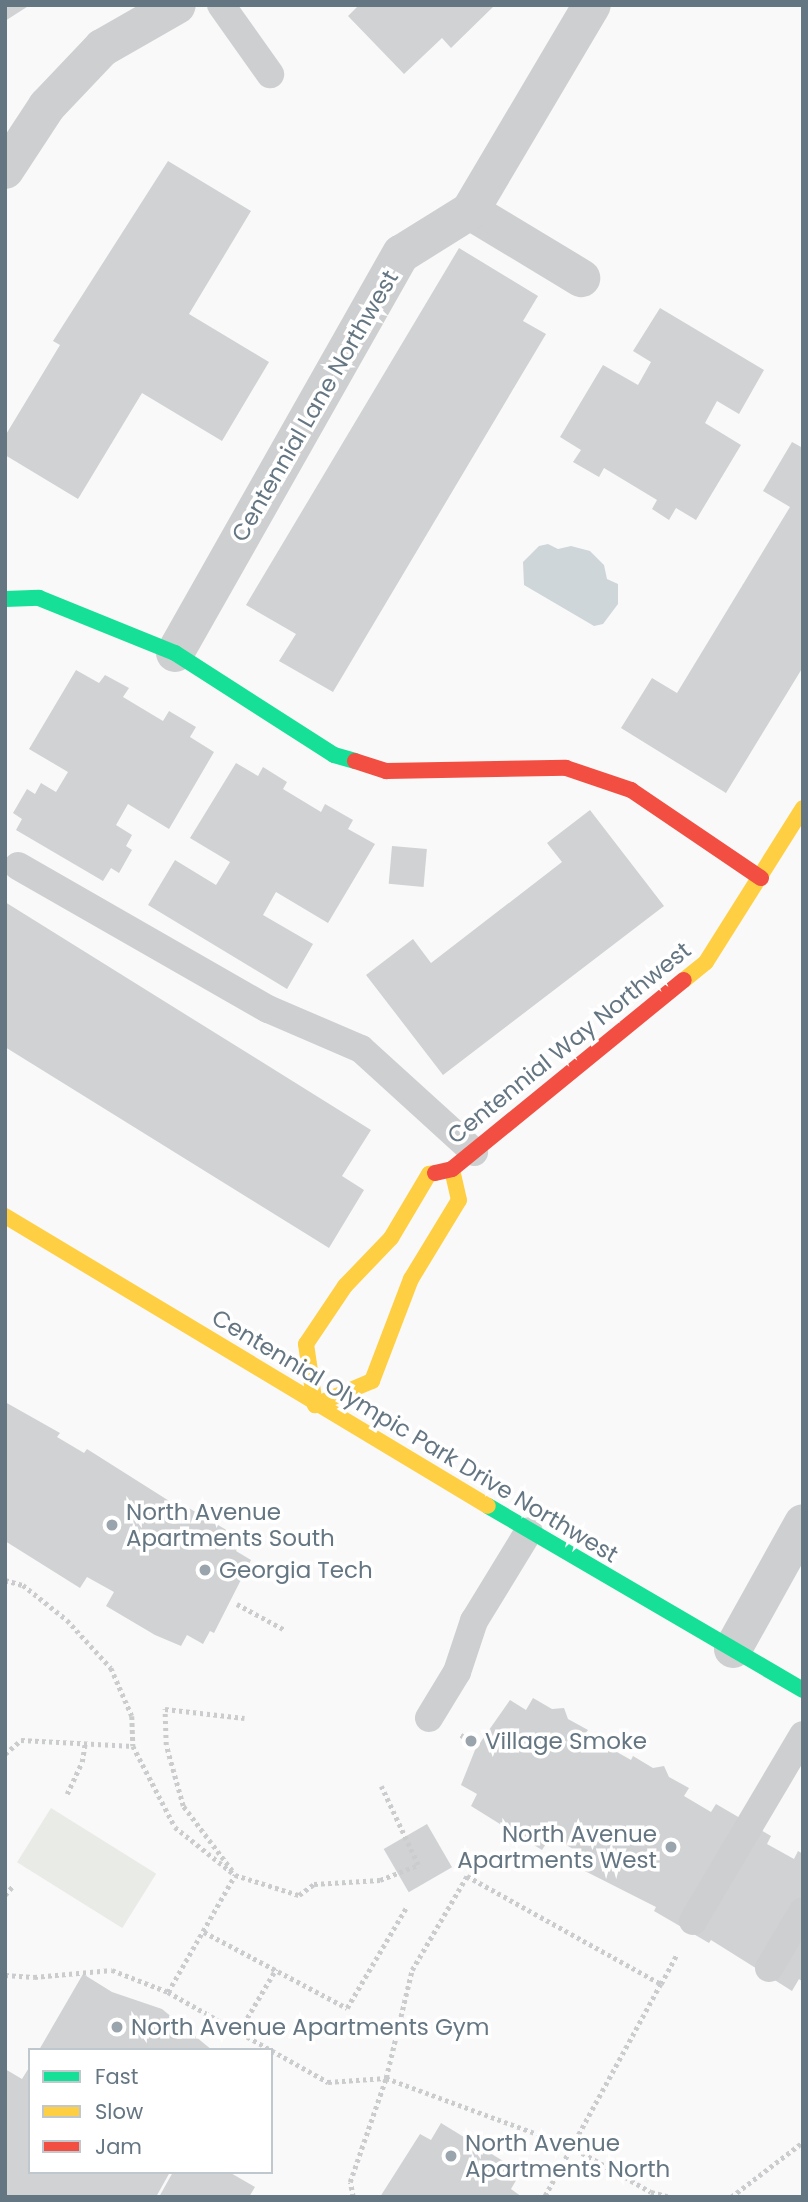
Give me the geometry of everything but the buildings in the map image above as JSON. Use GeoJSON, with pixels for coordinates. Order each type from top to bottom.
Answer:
{"type":"FeatureCollection","features":[{"type":"Feature","properties":{"kind":"street"},"geometry":{"type":"LineString","coordinates":[[5,170],[47,106],[102,48],[177,5]]}},
{"type":"Feature","properties":{"kind":"street","name":"Centennial Lane Northwest"},"geometry":{"type":"LineString","coordinates":[[175,653],[401,254],[470,211],[592,5]]}},
{"type":"Feature","properties":{"kind":"street"},"geometry":{"type":"LineString","coordinates":[[470,211],[581,278]]}},
{"type":"Feature","properties":{"kind":"street"},"geometry":{"type":"LineString","coordinates":[[5,599],[39,598],[116,626],[175,653],[334,755],[386,771],[566,768],[631,790],[761,878]]}},
{"type":"Feature","properties":{"kind":"street","name":"Centennial Way Northwest"},"geometry":{"type":"LineString","coordinates":[[315,1405],[306,1344],[345,1286],[378,1255],[429,1174],[452,1169],[706,962],[803,808]]}},
{"type":"Feature","properties":{"kind":"street"},"geometry":{"type":"LineString","coordinates":[[315,1405],[372,1381],[411,1279],[459,1200],[452,1169]]}},
{"type":"Feature","properties":{"kind":"street","name":"Centennial Olympic Park Drive Northwest"},"geometry":{"type":"LineString","coordinates":[[5,1216],[315,1405],[803,1690]]}},
{"type":"Feature","properties":{"kind":"street"},"geometry":{"type":"LineString","coordinates":[[378,1255],[411,1279]]}},
{"type":"Feature","properties":{"kind":"street"},"geometry":{"type":"LineString","coordinates":[[733,1649],[803,1522]]}},
{"type":"Feature","properties":{"kind":"lane"},"geometry":{"type":"LineString","coordinates":[[222,5],[270,74]]}},
{"type":"Feature","properties":{"kind":"lane"},"geometry":{"type":"LineString","coordinates":[[19,866],[268,1009],[361,1049],[474,1152]]}},
{"type":"Feature","properties":{"kind":"lane"},"geometry":{"type":"LineString","coordinates":[[429,1718],[457,1672],[474,1621],[529,1531]]}},
{"type":"Feature","properties":{"kind":"lane"},"geometry":{"type":"LineString","coordinates":[[693,1921],[803,1735]]}},
{"type":"Feature","properties":{"kind":"lane"},"geometry":{"type":"LineString","coordinates":[[769,1968],[803,1911]]}},
{"type":"Feature","properties":{"kind":"path"},"geometry":{"type":"LineString","coordinates":[[5,1580],[23,1585],[67,1620],[111,1668],[132,1716],[133,1746],[175,1827],[235,1875],[299,1895],[314,1884],[380,1880],[418,1865],[381,1786]]}},
{"type":"Feature","properties":{"kind":"path"},"geometry":{"type":"LineString","coordinates":[[236,1604],[285,1630]]}},
{"type":"Feature","properties":{"kind":"path"},"geometry":{"type":"LineString","coordinates":[[235,1875],[183,1806],[166,1745],[165,1709],[244,1718]]}},
{"type":"Feature","properties":{"kind":"path"},"geometry":{"type":"LineString","coordinates":[[5,1754],[21,1740],[133,1746]]}},
{"type":"Feature","properties":{"kind":"path"},"geometry":{"type":"LineString","coordinates":[[67,1794],[82,1762],[85,1743]]}},
{"type":"Feature","properties":{"kind":"path"},"geometry":{"type":"LineString","coordinates":[[168,1992],[205,1932],[235,1875]]}},
{"type":"Feature","properties":{"kind":"path"},"geometry":{"type":"LineString","coordinates":[[354,2197],[350,2182],[386,2078],[412,1970],[467,1876],[661,1984],[570,2146],[545,2197]]}},
{"type":"Feature","properties":{"kind":"path"},"geometry":{"type":"LineString","coordinates":[[5,1895],[12,1887]]}},
{"type":"Feature","properties":{"kind":"path"},"geometry":{"type":"LineString","coordinates":[[205,1932],[346,2008],[407,1906]]}},
{"type":"Feature","properties":{"kind":"path"},"geometry":{"type":"LineString","coordinates":[[240,2030],[276,1969]]}},
{"type":"Feature","properties":{"kind":"path"},"geometry":{"type":"LineString","coordinates":[[5,1975],[34,1977],[112,1970],[168,1992],[270,2048]]}},
{"type":"Feature","properties":{"kind":"path"},"geometry":{"type":"LineString","coordinates":[[273,2050],[328,2082],[386,2078],[570,2146],[650,2192],[671,2197]]}},
{"type":"Feature","properties":{"kind":"path"},"geometry":{"type":"LineString","coordinates":[[731,2197],[803,2142]]}},
{"type":"Feature","properties":{"kind":"shaded area"},"geometry":{"type":"Polygon","coordinates":[[[548,544],[558,549],[571,546],[590,551],[604,565],[607,579],[618,584],[618,604],[603,624],[594,626],[524,585],[523,562],[539,546],[548,544]]]}},
{"type":"Feature","properties":{"kind":"shaded area"},"geometry":{"type":"Polygon","coordinates":[[[51,1808],[156,1874],[122,1928],[17,1862],[51,1808]]]}},
{"type":"Feature","properties":{"kind":"traffic: fast"},"geometry":{"type":"LineString","coordinates":[[5,599],[39,598],[175,653],[334,755],[355,761]]}},
{"type":"Feature","properties":{"kind":"traffic: fast"},"geometry":{"type":"LineString","coordinates":[[488,1506],[803,1690]]}},
{"type":"Feature","properties":{"kind":"traffic: slow"},"geometry":{"type":"LineString","coordinates":[[684,980],[706,962],[803,808]]}},
{"type":"Feature","properties":{"kind":"traffic: slow"},"geometry":{"type":"LineString","coordinates":[[435,1173],[429,1174],[391,1238],[345,1286],[306,1344],[315,1405],[372,1381],[411,1279],[459,1200],[452,1169]]}},
{"type":"Feature","properties":{"kind":"traffic: slow"},"geometry":{"type":"LineString","coordinates":[[5,1216],[488,1506]]}},
{"type":"Feature","properties":{"kind":"traffic: jam"},"geometry":{"type":"LineString","coordinates":[[355,761],[386,771],[566,768],[631,790],[761,878]]}},
{"type":"Feature","properties":{"kind":"traffic: jam"},"geometry":{"type":"LineString","coordinates":[[435,1173],[452,1169],[684,980]]}},
{"type":"Feature","properties":{"kind":"place","name":"North Avenue Apartments South"},"geometry":{"type":"Point","coordinates":[112,1525]}},
{"type":"Feature","properties":{"kind":"place","name":"Georgia Tech"},"geometry":{"type":"Point","coordinates":[205,1570]}},
{"type":"Feature","properties":{"kind":"place","name":"Village Smoke"},"geometry":{"type":"Point","coordinates":[471,1741]}},
{"type":"Feature","properties":{"kind":"place","name":"North Avenue Apartments West"},"geometry":{"type":"Point","coordinates":[671,1847]}},
{"type":"Feature","properties":{"kind":"place","name":"North Avenue Apartments Gym"},"geometry":{"type":"Point","coordinates":[117,2027]}},
{"type":"Feature","properties":{"kind":"place","name":"North Avenue Apartments North"},"geometry":{"type":"Point","coordinates":[451,2156]}}]}
